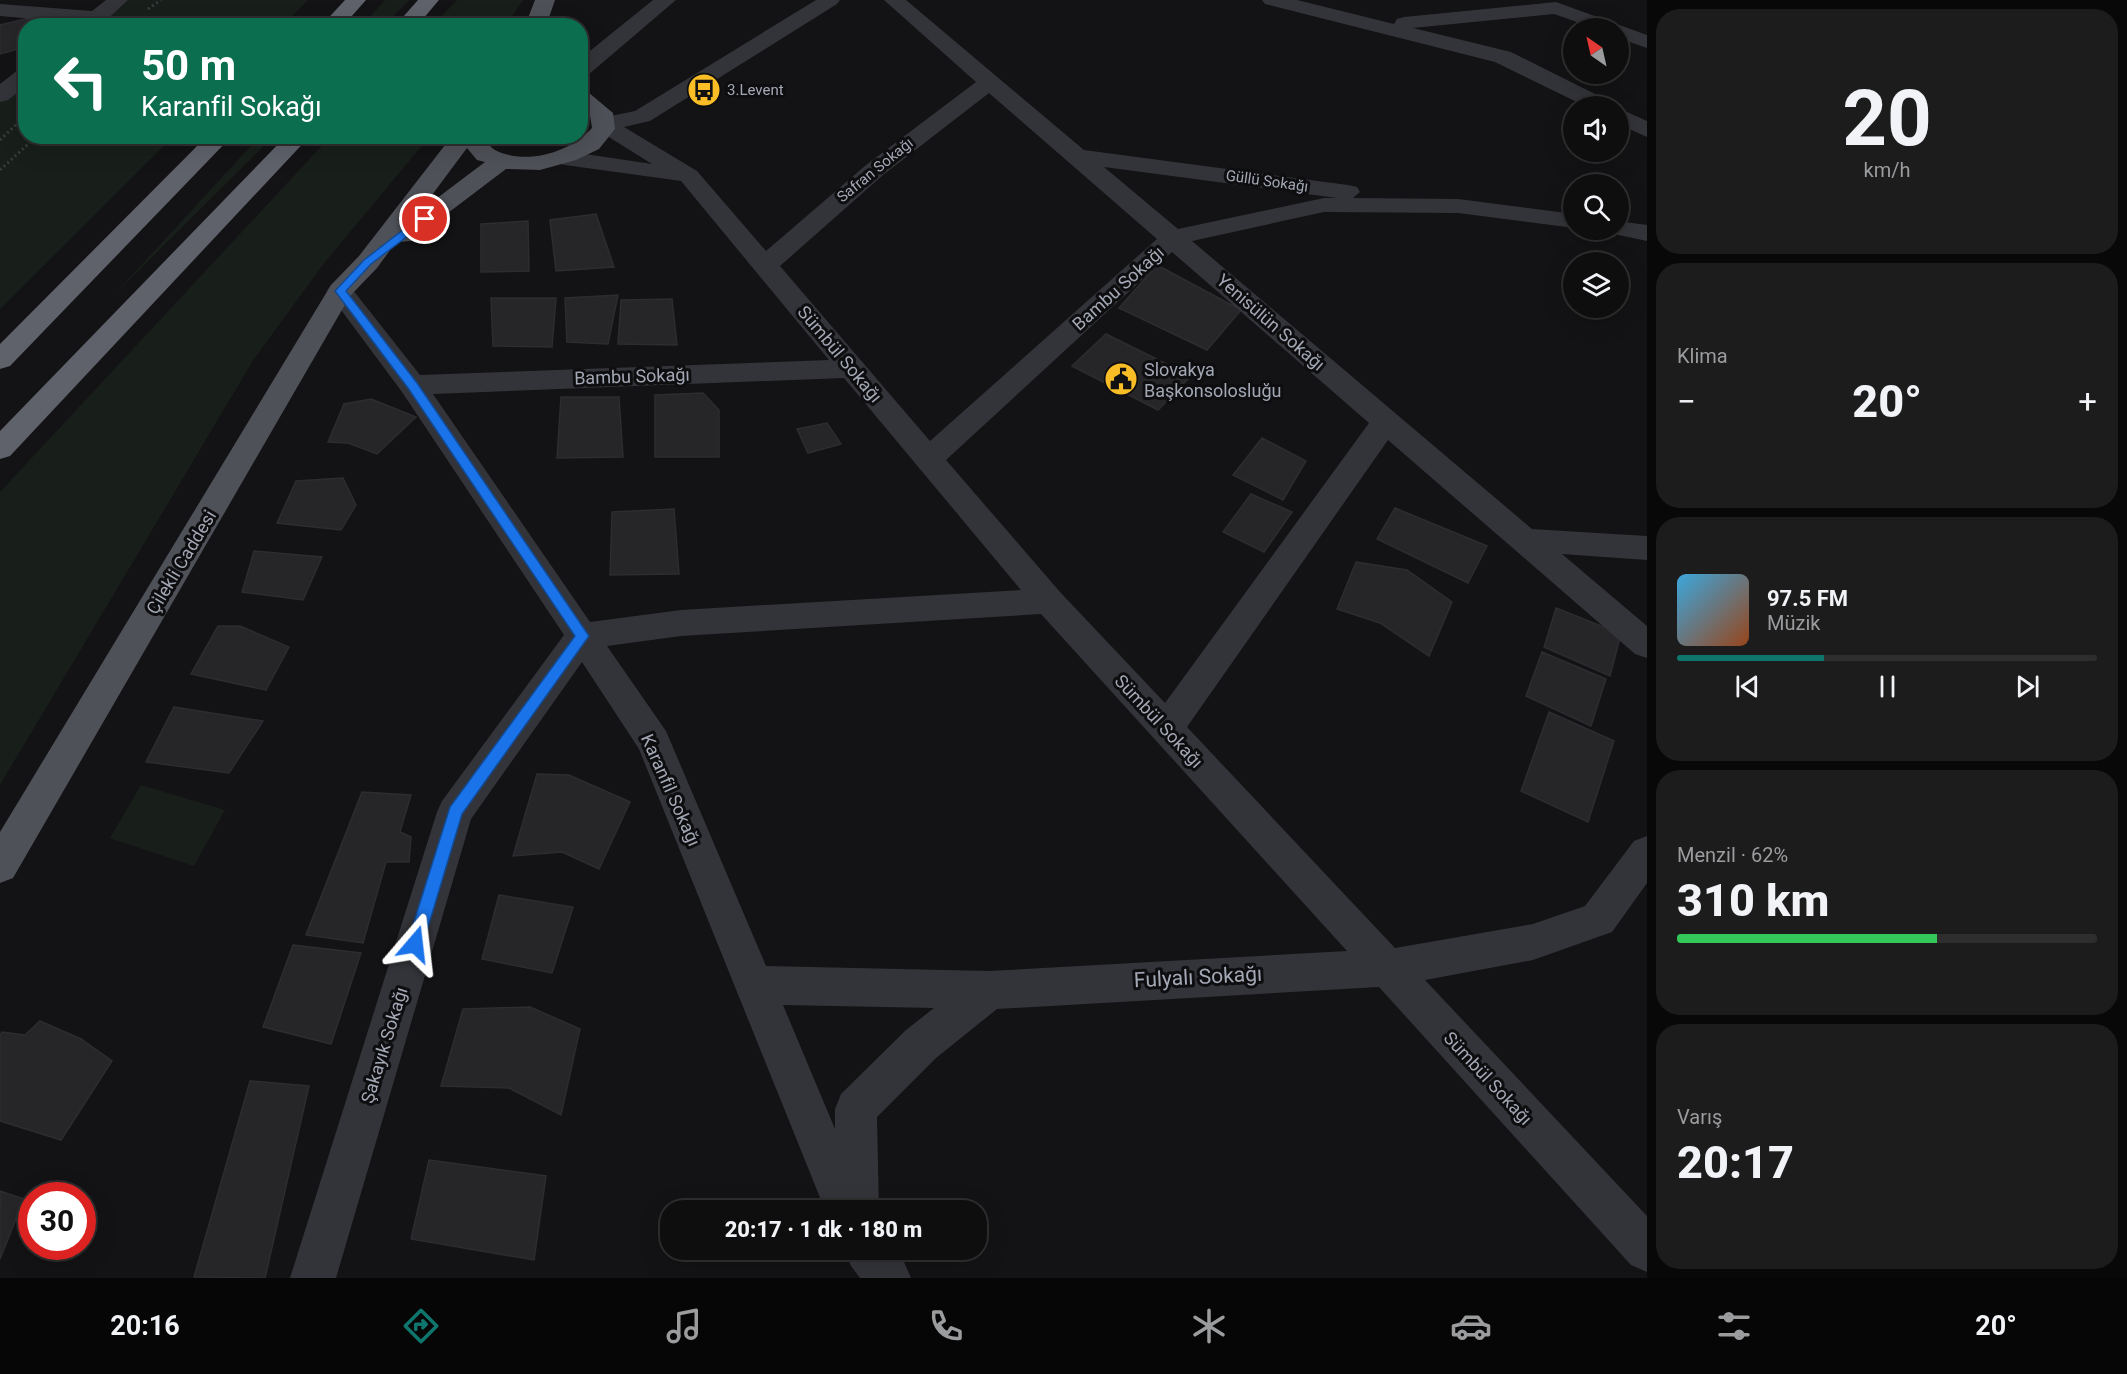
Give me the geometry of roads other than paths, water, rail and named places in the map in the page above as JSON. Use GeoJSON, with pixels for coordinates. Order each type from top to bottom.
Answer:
{"type":"FeatureCollection","features":[{"type":"Feature","properties":{"kind":"highway"},"geometry":{"type":"LineString","coordinates":[[339,18],[356,0]]}},
{"type":"Feature","properties":{"kind":"highway"},"geometry":{"type":"LineString","coordinates":[[412,18],[429,0]]}},
{"type":"Feature","properties":{"kind":"highway"},"geometry":{"type":"LineString","coordinates":[[0,360],[213,144]]}},
{"type":"Feature","properties":{"kind":"highway"},"geometry":{"type":"LineString","coordinates":[[0,449],[291,144]]}},
{"type":"Feature","properties":{"kind":"main road"},"geometry":{"type":"LineString","coordinates":[[540,18],[545,0]]}},
{"type":"Feature","properties":{"kind":"main road"},"geometry":{"type":"LineString","coordinates":[[472,144],[482,152],[502,160],[526,164],[565,158],[590,146],[602,131],[604,124],[598,108],[588,102]]}},
{"type":"Feature","properties":{"kind":"main road","name":"Çilekli Caddesi"},"geometry":{"type":"LineString","coordinates":[[0,866],[340,291],[368,262],[458,144]]}},
{"type":"Feature","properties":{"kind":"main road","name":"Çilekli Caddesi"},"geometry":{"type":"LineString","coordinates":[[368,262],[502,160]]}},
{"type":"Feature","properties":{"kind":"street"},"geometry":{"type":"LineString","coordinates":[[96,18],[118,0]]}},
{"type":"Feature","properties":{"kind":"street"},"geometry":{"type":"LineString","coordinates":[[588,63],[666,0]]}},
{"type":"Feature","properties":{"kind":"street"},"geometry":{"type":"LineString","coordinates":[[604,124],[642,116],[830,0]]}},
{"type":"Feature","properties":{"kind":"street","name":"Yenisülün Sokağı"},"geometry":{"type":"LineString","coordinates":[[894,0],[1647,645]]}},
{"type":"Feature","properties":{"kind":"street"},"geometry":{"type":"LineString","coordinates":[[1272,0],[1503,57],[1581,96]]}},
{"type":"Feature","properties":{"kind":"street"},"geometry":{"type":"LineString","coordinates":[[1429,0],[1453,18]]}},
{"type":"Feature","properties":{"kind":"street"},"geometry":{"type":"LineString","coordinates":[[1378,25],[1453,18],[1555,4],[1588,18]]}},
{"type":"Feature","properties":{"kind":"street"},"geometry":{"type":"LineString","coordinates":[[0,10],[61,18]]}},
{"type":"Feature","properties":{"kind":"street"},"geometry":{"type":"LineString","coordinates":[[1629,35],[1647,42]]}},
{"type":"Feature","properties":{"kind":"street"},"geometry":{"type":"LineString","coordinates":[[0,95],[18,81]]}},
{"type":"Feature","properties":{"kind":"street","name":"Safran Sokağı"},"geometry":{"type":"LineString","coordinates":[[765,266],[799,233],[864,179],[928,127],[990,82]]}},
{"type":"Feature","properties":{"kind":"street"},"geometry":{"type":"LineString","coordinates":[[1629,120],[1647,129]]}},
{"type":"Feature","properties":{"kind":"street","name":"Sümbül Sokağı"},"geometry":{"type":"LineString","coordinates":[[604,124],[689,176],[1049,601],[1647,1249]]}},
{"type":"Feature","properties":{"kind":"street","name":"Güllü Sokağı"},"geometry":{"type":"LineString","coordinates":[[1076,156],[1563,220]]}},
{"type":"Feature","properties":{"kind":"street"},"geometry":{"type":"LineString","coordinates":[[565,158],[689,176]]}},
{"type":"Feature","properties":{"kind":"street","name":"Güllü Sokağı"},"geometry":{"type":"LineString","coordinates":[[1173,238],[1324,205],[1458,206]]}},
{"type":"Feature","properties":{"kind":"street"},"geometry":{"type":"LineString","coordinates":[[1629,230],[1647,233]]}},
{"type":"Feature","properties":{"kind":"street","name":"Bambu Sokağı"},"geometry":{"type":"LineString","coordinates":[[929,459],[1173,238]]}},
{"type":"Feature","properties":{"kind":"street","name":"Karanfil Sokağı"},"geometry":{"type":"LineString","coordinates":[[340,291],[412,385],[654,742],[843,1200]]}},
{"type":"Feature","properties":{"kind":"street","name":"Bambu Sokağı"},"geometry":{"type":"LineString","coordinates":[[412,385],[851,368]]}},
{"type":"Feature","properties":{"kind":"street"},"geometry":{"type":"LineString","coordinates":[[1166,729],[1386,421]]}},
{"type":"Feature","properties":{"kind":"street"},"geometry":{"type":"LineString","coordinates":[[1524,540],[1647,548]]}},
{"type":"Feature","properties":{"kind":"street"},"geometry":{"type":"LineString","coordinates":[[582,636],[681,623],[1049,601]]}},
{"type":"Feature","properties":{"kind":"street","name":"Şakayık Sokağı"},"geometry":{"type":"LineString","coordinates":[[313,1278],[455,812],[582,636]]}},
{"type":"Feature","properties":{"kind":"street","name":"Fulyalı Sokağı"},"geometry":{"type":"LineString","coordinates":[[754,985],[989,990],[1209,975],[1387,968],[1533,942],[1598,920],[1647,853]]}},
{"type":"Feature","properties":{"kind":"street"},"geometry":{"type":"LineString","coordinates":[[857,1200],[856,1109],[921,1044],[989,990]]}},
{"type":"Feature","properties":{"kind":"street"},"geometry":{"type":"LineString","coordinates":[[858,1260],[858,1278]]}},
{"type":"Feature","properties":{"kind":"street"},"geometry":{"type":"LineString","coordinates":[[874,1260],[888,1278]]}},
{"type":"Feature","properties":{"kind":"place","name":"3.Levent"},"geometry":{"type":"Point","coordinates":[704,90]}},
{"type":"Feature","properties":{"kind":"place","name":"Slovakya Başkonsolosluğu"},"geometry":{"type":"Point","coordinates":[1121,379]}}]}
